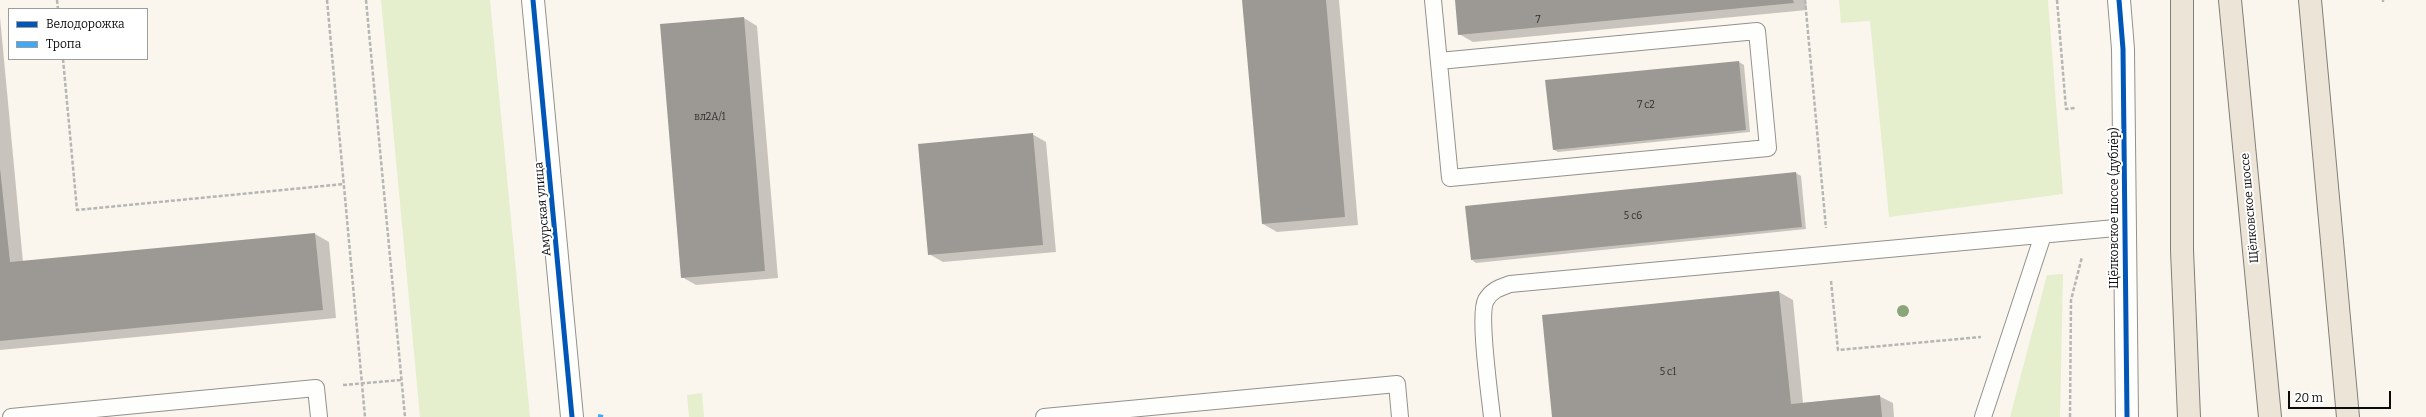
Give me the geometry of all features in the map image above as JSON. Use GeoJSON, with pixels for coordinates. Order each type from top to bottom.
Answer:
{"type":"FeatureCollection","features":[{"type":"Feature","properties":{"kind":"main road"},"geometry":{"type":"LineString","coordinates":[[2182,0],[2182,250],[2189,417]]}},
{"type":"Feature","properties":{"kind":"main road","name":"Щёлковское шоссе"},"geometry":{"type":"LineString","coordinates":[[2230,0],[2270,417]]}},
{"type":"Feature","properties":{"kind":"main road"},"geometry":{"type":"LineString","coordinates":[[2310,0],[2348,417]]}},
{"type":"Feature","properties":{"kind":"street","name":"Амурская улица"},"geometry":{"type":"LineString","coordinates":[[534,0],[572,417]]}},
{"type":"Feature","properties":{"kind":"street","name":"Щёлковское шоссе (дублёр)"},"geometry":{"type":"LineString","coordinates":[[2119,0],[2123,49],[2127,417]]}},
{"type":"Feature","properties":{"kind":"lane"},"geometry":{"type":"LineString","coordinates":[[1433,0],[1450,178],[1768,148],[1757,31],[1439,61]]}},
{"type":"Feature","properties":{"kind":"lane"},"geometry":{"type":"LineString","coordinates":[[1492,417],[1483,319],[1485,302],[1494,289],[1510,284],[2126,227]]}},
{"type":"Feature","properties":{"kind":"lane"},"geometry":{"type":"LineString","coordinates":[[1983,417],[2043,234]]}},
{"type":"Feature","properties":{"kind":"lane"},"geometry":{"type":"LineString","coordinates":[[1044,417],[1397,384],[1400,417]]}},
{"type":"Feature","properties":{"kind":"lane"},"geometry":{"type":"LineString","coordinates":[[11,417],[316,388],[319,417]]}},
{"type":"Feature","properties":{"kind":"path"},"geometry":{"type":"LineString","coordinates":[[327,0],[365,417]]}},
{"type":"Feature","properties":{"kind":"path"},"geometry":{"type":"LineString","coordinates":[[366,0],[405,417]]}},
{"type":"Feature","properties":{"kind":"path"},"geometry":{"type":"LineString","coordinates":[[2057,0],[2066,109],[2075,108]]}},
{"type":"Feature","properties":{"kind":"path"},"geometry":{"type":"LineString","coordinates":[[63,60],[77,210],[344,184]]}},
{"type":"Feature","properties":{"kind":"path"},"geometry":{"type":"LineString","coordinates":[[2070,417],[2071,300],[2088,230]]}},
{"type":"Feature","properties":{"kind":"path"},"geometry":{"type":"LineString","coordinates":[[316,388],[401,380]]}},
{"type":"Feature","properties":{"kind":"green space"},"geometry":{"type":"Polygon","coordinates":[[[381,0],[490,0],[530,417],[420,417],[381,0]]]}},
{"type":"Feature","properties":{"kind":"green space"},"geometry":{"type":"Polygon","coordinates":[[[1839,0],[2048,0],[2063,194],[1889,217],[1870,21],[1841,23],[1839,0]]]}},
{"type":"Feature","properties":{"kind":"green space"},"geometry":{"type":"Polygon","coordinates":[[[2063,274],[2060,417],[2010,417],[2047,275],[2063,274]]]}},
{"type":"Feature","properties":{"kind":"green space"},"geometry":{"type":"Polygon","coordinates":[[[702,393],[704,417],[689,417],[687,395],[702,393]]]}},
{"type":"Feature","properties":{"kind":"building"},"geometry":{"type":"Polygon","coordinates":[[[1242,0],[1326,0],[1345,217],[1262,224],[1242,0]]]}},
{"type":"Feature","properties":{"kind":"building"},"geometry":{"type":"Polygon","coordinates":[[[1455,0],[1793,0],[1794,3],[1458,35],[1455,0]]]}},
{"type":"Feature","properties":{"kind":"building"},"geometry":{"type":"Polygon","coordinates":[[[744,17],[765,271],[681,278],[660,24],[744,17]]]}},
{"type":"Feature","properties":{"kind":"building"},"geometry":{"type":"Polygon","coordinates":[[[1739,61],[1746,130],[1553,150],[1545,80],[1739,61]]]}},
{"type":"Feature","properties":{"kind":"building"},"geometry":{"type":"Polygon","coordinates":[[[1033,133],[1043,245],[928,255],[918,144],[1033,133]]]}},
{"type":"Feature","properties":{"kind":"building"},"geometry":{"type":"Polygon","coordinates":[[[0,168],[10,262],[315,233],[323,310],[0,341],[0,168]]]}},
{"type":"Feature","properties":{"kind":"building"},"geometry":{"type":"Polygon","coordinates":[[[1796,172],[1802,227],[1471,260],[1465,206],[1796,172]]]}},
{"type":"Feature","properties":{"kind":"building"},"geometry":{"type":"Polygon","coordinates":[[[1779,291],[1791,404],[1880,395],[1882,417],[1552,417],[1542,315],[1779,291]]]}},
{"type":"Feature","properties":{"kind":"marked path"},"geometry":{"type":"LineString","coordinates":[[598,416],[603,417]]}},
{"type":"Feature","properties":{"kind":"cycle path"},"geometry":{"type":"LineString","coordinates":[[533,0],[572,417]]}},
{"type":"Feature","properties":{"kind":"cycle path"},"geometry":{"type":"LineString","coordinates":[[2119,0],[2123,49],[2127,417]]}}]}
